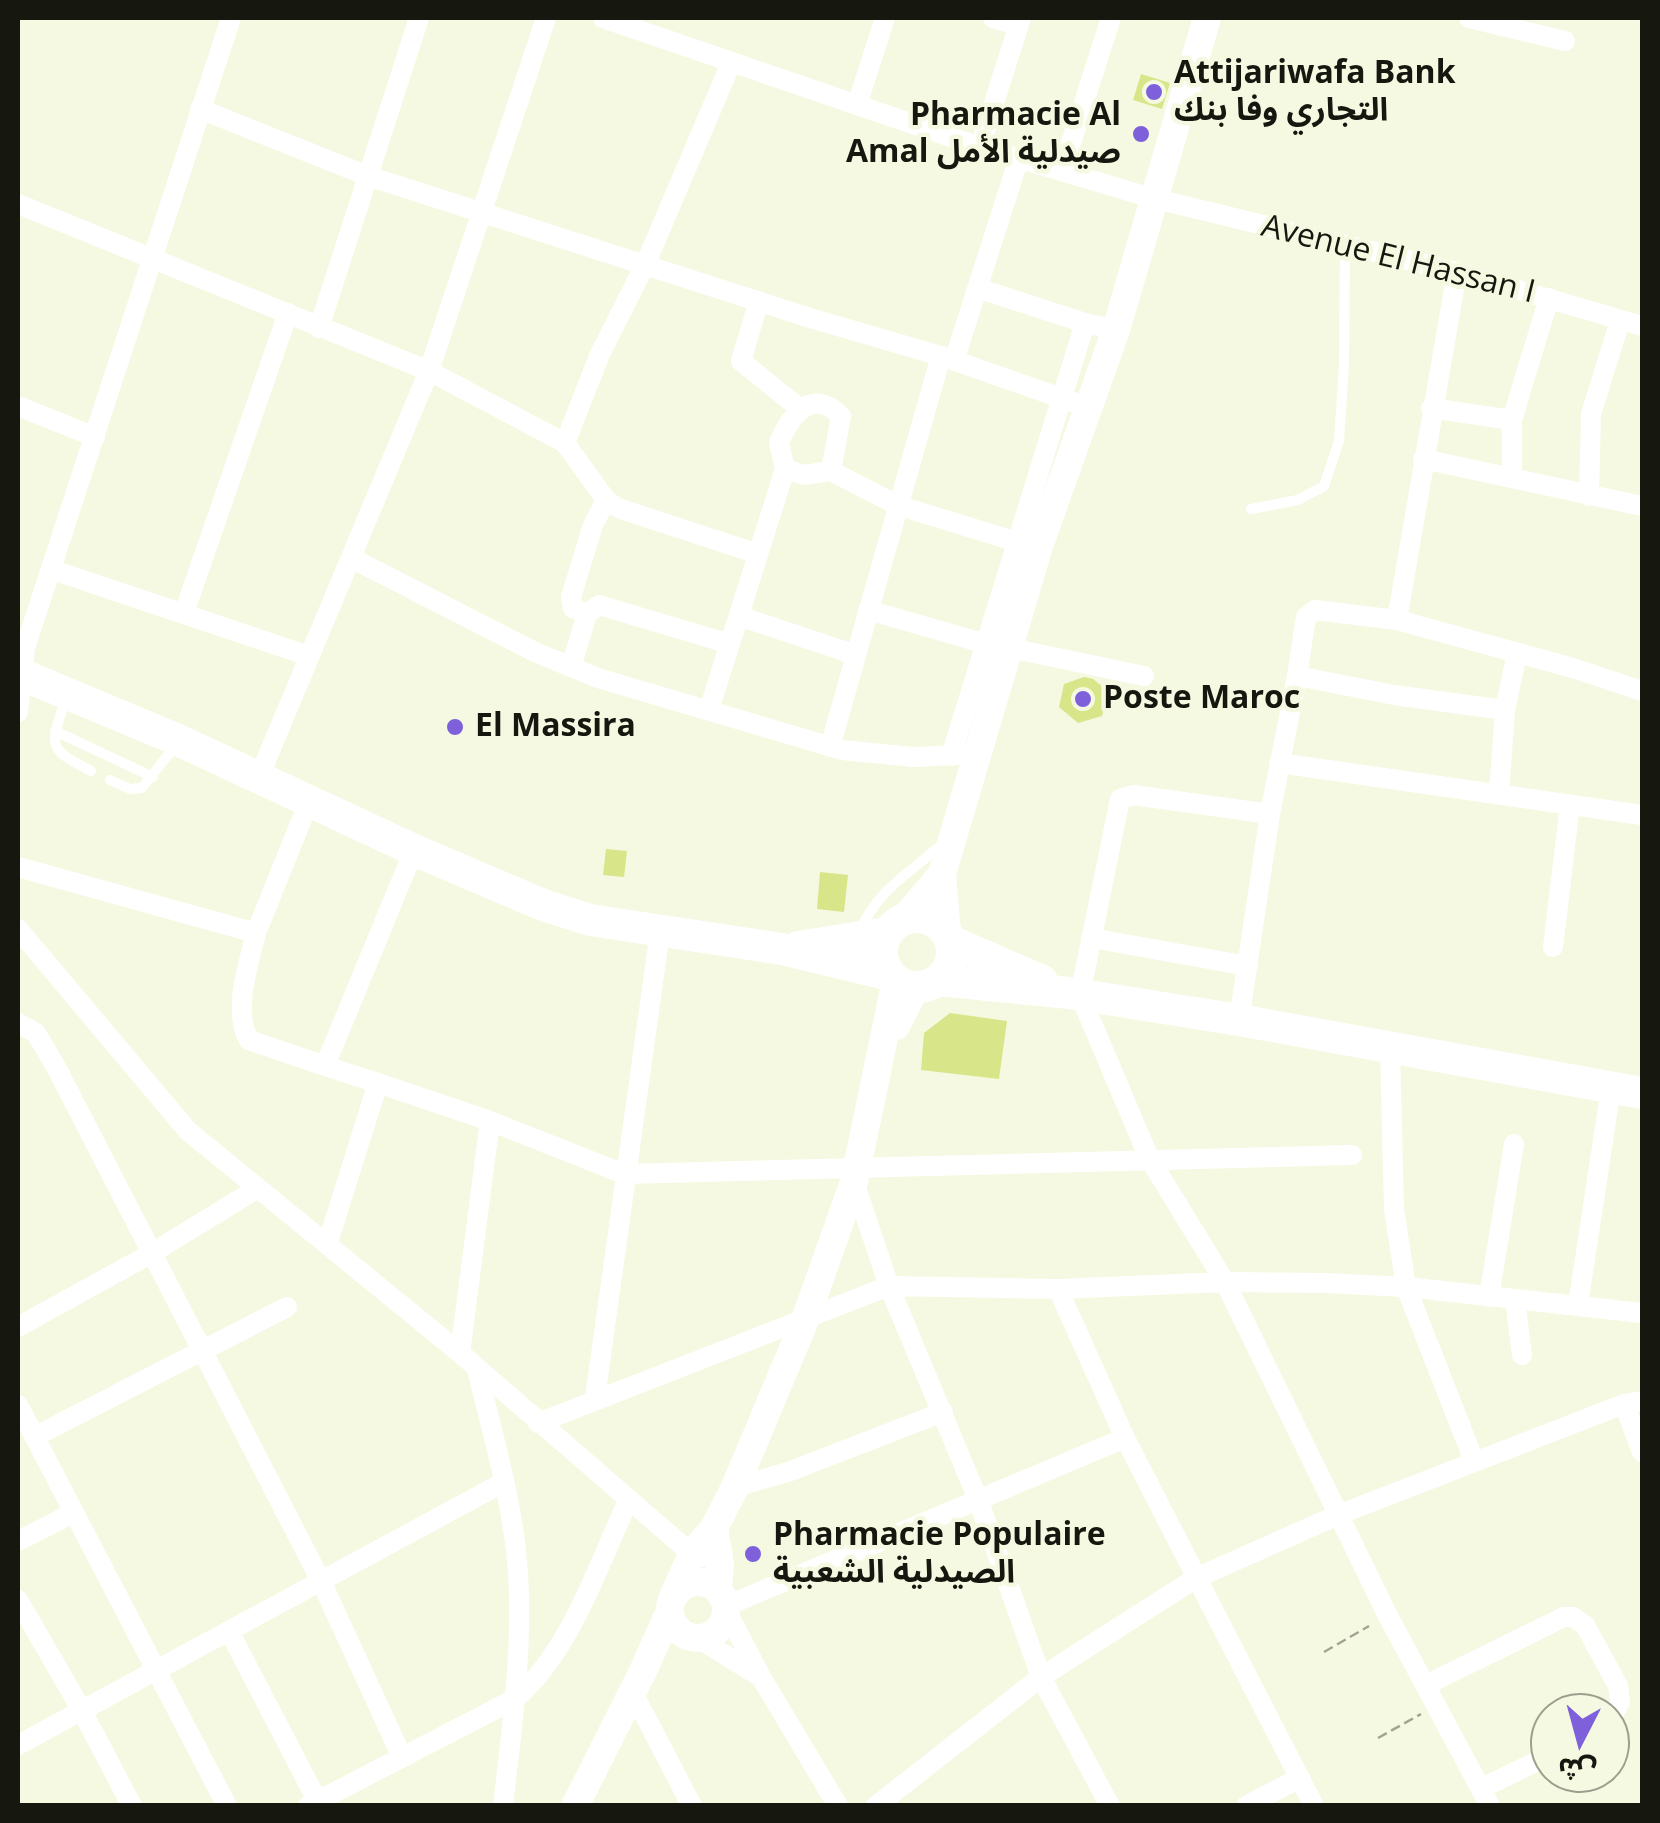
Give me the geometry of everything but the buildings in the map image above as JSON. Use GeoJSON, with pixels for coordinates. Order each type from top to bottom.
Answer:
{"type":"FeatureCollection","features":[{"type":"Feature","properties":{"kind":"main road"},"geometry":{"type":"LineString","coordinates":[[575,1806],[638,1681],[692,1554],[714,1528],[735,1487],[805,1320],[855,1175],[884,1050],[910,980],[950,962],[942,874],[954,833],[964,755],[1076,402],[1116,330],[1207,18]]}},
{"type":"Feature","properties":{"kind":"main road"},"geometry":{"type":"LineString","coordinates":[[19,674],[178,740],[414,850],[544,905],[590,920],[782,949],[910,980],[1075,994],[1627,1091]]}},
{"type":"Feature","properties":{"kind":"main road"},"geometry":{"type":"LineString","coordinates":[[910,980],[882,954],[882,930],[942,874]]}},
{"type":"Feature","properties":{"kind":"main road"},"geometry":{"type":"LineString","coordinates":[[782,949],[923,918],[932,920],[948,938],[1075,994]]}},
{"type":"Feature","properties":{"kind":"main road"},"geometry":{"type":"LineString","coordinates":[[638,1681],[694,1637],[718,1630],[722,1592],[714,1528]]}},
{"type":"Feature","properties":{"kind":"main road"},"geometry":{"type":"LineString","coordinates":[[694,1637],[679,1631],[671,1604],[680,1588],[699,1581],[722,1592]]}},
{"type":"Feature","properties":{"kind":"street"},"geometry":{"type":"LineString","coordinates":[[18,712],[19,674],[26,648],[231,18]]}},
{"type":"Feature","properties":{"kind":"street"},"geometry":{"type":"LineString","coordinates":[[319,328],[419,18]]}},
{"type":"Feature","properties":{"kind":"street"},"geometry":{"type":"LineString","coordinates":[[259,777],[428,371],[546,18]]}},
{"type":"Feature","properties":{"kind":"street","name":"Avenue El Hassan I"},"geometry":{"type":"LineString","coordinates":[[603,18],[980,147],[1152,198],[1457,272],[1642,326]]}},
{"type":"Feature","properties":{"kind":"street"},"geometry":{"type":"LineString","coordinates":[[857,105],[885,18]]}},
{"type":"Feature","properties":{"kind":"street"},"geometry":{"type":"LineString","coordinates":[[980,147],[1020,21],[993,18]]}},
{"type":"Feature","properties":{"kind":"street"},"geometry":{"type":"LineString","coordinates":[[1062,170],[1110,18]]}},
{"type":"Feature","properties":{"kind":"street"},"geometry":{"type":"LineString","coordinates":[[1469,18],[1565,42]]}},
{"type":"Feature","properties":{"kind":"street"},"geometry":{"type":"LineString","coordinates":[[566,444],[600,354],[646,263],[731,63]]}},
{"type":"Feature","properties":{"kind":"street"},"geometry":{"type":"LineString","coordinates":[[200,109],[368,176],[1076,402],[1086,323]]}},
{"type":"Feature","properties":{"kind":"street"},"geometry":{"type":"LineString","coordinates":[[830,747],[897,506],[947,359],[977,288],[1018,158]]}},
{"type":"Feature","properties":{"kind":"street"},"geometry":{"type":"LineString","coordinates":[[18,204],[428,371],[566,444],[606,500],[618,508],[758,554]]}},
{"type":"Feature","properties":{"kind":"street"},"geometry":{"type":"LineString","coordinates":[[1397,620],[1457,272]]}},
{"type":"Feature","properties":{"kind":"street"},"geometry":{"type":"LineString","coordinates":[[977,288],[1116,330]]}},
{"type":"Feature","properties":{"kind":"street"},"geometry":{"type":"LineString","coordinates":[[1512,476],[1512,420],[1549,298]]}},
{"type":"Feature","properties":{"kind":"street"},"geometry":{"type":"LineString","coordinates":[[758,301],[742,361],[799,408]]}},
{"type":"Feature","properties":{"kind":"street"},"geometry":{"type":"LineString","coordinates":[[184,613],[288,313]]}},
{"type":"Feature","properties":{"kind":"street"},"geometry":{"type":"LineString","coordinates":[[1589,496],[1591,414],[1620,320]]}},
{"type":"Feature","properties":{"kind":"street"},"geometry":{"type":"LineString","coordinates":[[709,710],[784,469],[779,443],[799,408],[812,404],[836,410],[841,416],[830,471]]}},
{"type":"Feature","properties":{"kind":"street"},"geometry":{"type":"LineString","coordinates":[[18,406],[95,437]]}},
{"type":"Feature","properties":{"kind":"street"},"geometry":{"type":"LineString","coordinates":[[1432,408],[1512,420]]}},
{"type":"Feature","properties":{"kind":"street"},"geometry":{"type":"LineString","coordinates":[[1423,459],[1642,506]]}},
{"type":"Feature","properties":{"kind":"street"},"geometry":{"type":"LineString","coordinates":[[784,469],[804,475],[830,471],[897,506],[1028,545]]}},
{"type":"Feature","properties":{"kind":"street"},"geometry":{"type":"LineString","coordinates":[[588,614],[573,608],[571,597],[593,525],[606,500]]}},
{"type":"Feature","properties":{"kind":"street"},"geometry":{"type":"LineString","coordinates":[[352,559],[598,678],[830,747],[913,757],[964,755]]}},
{"type":"Feature","properties":{"kind":"street"},"geometry":{"type":"LineString","coordinates":[[53,570],[309,656]]}},
{"type":"Feature","properties":{"kind":"street"},"geometry":{"type":"LineString","coordinates":[[571,667],[588,614],[598,605],[730,644]]}},
{"type":"Feature","properties":{"kind":"street"},"geometry":{"type":"LineString","coordinates":[[868,610],[998,646],[1144,676]]}},
{"type":"Feature","properties":{"kind":"street"},"geometry":{"type":"LineString","coordinates":[[1238,1020],[1279,762],[1306,618],[1311,610],[1397,620],[1642,691]]}},
{"type":"Feature","properties":{"kind":"street"},"geometry":{"type":"LineString","coordinates":[[739,616],[856,655]]}},
{"type":"Feature","properties":{"kind":"street"},"geometry":{"type":"LineString","coordinates":[[1500,794],[1505,710],[1517,653]]}},
{"type":"Feature","properties":{"kind":"street"},"geometry":{"type":"LineString","coordinates":[[1297,676],[1394,695],[1505,710]]}},
{"type":"Feature","properties":{"kind":"street"},"geometry":{"type":"LineString","coordinates":[[1279,762],[1642,812]]}},
{"type":"Feature","properties":{"kind":"street"},"geometry":{"type":"LineString","coordinates":[[1270,814],[1133,795],[1120,799],[1092,938],[1075,994],[1149,1158],[1225,1282],[1388,1616],[1486,1797],[1530,1768]]}},
{"type":"Feature","properties":{"kind":"street"},"geometry":{"type":"LineString","coordinates":[[310,800],[256,933],[242,1019],[249,1040],[490,1121],[624,1174],[855,1175],[1149,1158],[1352,1156]]}},
{"type":"Feature","properties":{"kind":"street"},"geometry":{"type":"LineString","coordinates":[[1553,947],[1570,805]]}},
{"type":"Feature","properties":{"kind":"street"},"geometry":{"type":"LineString","coordinates":[[325,1066],[414,850]]}},
{"type":"Feature","properties":{"kind":"street"},"geometry":{"type":"LineString","coordinates":[[18,868],[256,933]]}},
{"type":"Feature","properties":{"kind":"street"},"geometry":{"type":"LineString","coordinates":[[18,928],[164,1106],[211,1152],[328,1242],[460,1352],[692,1554],[722,1592],[761,1678],[838,1806]]}},
{"type":"Feature","properties":{"kind":"street"},"geometry":{"type":"LineString","coordinates":[[595,1398],[660,932]]}},
{"type":"Feature","properties":{"kind":"street"},"geometry":{"type":"LineString","coordinates":[[1092,938],[1248,966]]}},
{"type":"Feature","properties":{"kind":"street"},"geometry":{"type":"LineString","coordinates":[[18,1023],[36,1033],[152,1253],[320,1582],[401,1755]]}},
{"type":"Feature","properties":{"kind":"street"},"geometry":{"type":"LineString","coordinates":[[1390,1050],[1394,1210],[1406,1287],[1474,1460]]}},
{"type":"Feature","properties":{"kind":"street"},"geometry":{"type":"LineString","coordinates":[[328,1242],[378,1083]]}},
{"type":"Feature","properties":{"kind":"street"},"geometry":{"type":"LineString","coordinates":[[1578,1304],[1627,1091]]}},
{"type":"Feature","properties":{"kind":"street"},"geometry":{"type":"LineString","coordinates":[[460,1352],[490,1121]]}},
{"type":"Feature","properties":{"kind":"street"},"geometry":{"type":"LineString","coordinates":[[1489,1297],[1514,1144]]}},
{"type":"Feature","properties":{"kind":"street"},"geometry":{"type":"LineString","coordinates":[[855,1175],[889,1286],[979,1502],[1040,1676],[1110,1806]]}},
{"type":"Feature","properties":{"kind":"street"},"geometry":{"type":"LineString","coordinates":[[18,1327],[152,1253],[258,1188]]}},
{"type":"Feature","properties":{"kind":"street"},"geometry":{"type":"LineString","coordinates":[[538,1422],[889,1286],[1058,1290],[1225,1282],[1406,1287],[1642,1313]]}},
{"type":"Feature","properties":{"kind":"street"},"geometry":{"type":"LineString","coordinates":[[1058,1290],[1126,1438],[1314,1806]]}},
{"type":"Feature","properties":{"kind":"street"},"geometry":{"type":"LineString","coordinates":[[1516,1300],[1522,1355]]}},
{"type":"Feature","properties":{"kind":"street"},"geometry":{"type":"LineString","coordinates":[[34,1437],[287,1307]]}},
{"type":"Feature","properties":{"kind":"street"},"geometry":{"type":"LineString","coordinates":[[477,1369],[514,1538],[518,1612],[515,1699],[503,1806]]}},
{"type":"Feature","properties":{"kind":"street"},"geometry":{"type":"LineString","coordinates":[[876,1806],[1040,1676],[1196,1578],[1474,1460],[1633,1402],[1642,1452]]}},
{"type":"Feature","properties":{"kind":"street"},"geometry":{"type":"LineString","coordinates":[[18,1405],[227,1806]]}},
{"type":"Feature","properties":{"kind":"street"},"geometry":{"type":"LineString","coordinates":[[735,1487],[788,1472],[943,1412]]}},
{"type":"Feature","properties":{"kind":"street"},"geometry":{"type":"LineString","coordinates":[[722,1592],[979,1502],[1126,1438]]}},
{"type":"Feature","properties":{"kind":"street"},"geometry":{"type":"LineString","coordinates":[[18,1746],[504,1482]]}},
{"type":"Feature","properties":{"kind":"street"},"geometry":{"type":"LineString","coordinates":[[228,1631],[315,1804],[401,1755],[515,1699],[540,1677],[628,1500]]}},
{"type":"Feature","properties":{"kind":"street"},"geometry":{"type":"LineString","coordinates":[[18,1541],[73,1513]]}},
{"type":"Feature","properties":{"kind":"street"},"geometry":{"type":"LineString","coordinates":[[18,1600],[132,1806]]}},
{"type":"Feature","properties":{"kind":"street"},"geometry":{"type":"LineString","coordinates":[[1426,1685],[1572,1617],[1586,1625],[1619,1693]]}},
{"type":"Feature","properties":{"kind":"street"},"geometry":{"type":"LineString","coordinates":[[694,1637],[761,1678]]}},
{"type":"Feature","properties":{"kind":"street"},"geometry":{"type":"LineString","coordinates":[[638,1681],[690,1805]]}},
{"type":"Feature","properties":{"kind":"street"},"geometry":{"type":"LineString","coordinates":[[1246,1806],[1300,1778]]}},
{"type":"Feature","properties":{"kind":"lane"},"geometry":{"type":"LineString","coordinates":[[1251,509],[1298,500],[1324,486],[1339,441],[1345,246]]}},
{"type":"Feature","properties":{"kind":"lane"},"geometry":{"type":"LineString","coordinates":[[66,694],[54,743],[58,752],[92,771]]}},
{"type":"Feature","properties":{"kind":"lane"},"geometry":{"type":"LineString","coordinates":[[55,731],[153,777]]}},
{"type":"Feature","properties":{"kind":"lane"},"geometry":{"type":"LineString","coordinates":[[110,780],[134,790],[142,788],[178,740]]}},
{"type":"Feature","properties":{"kind":"lane"},"geometry":{"type":"LineString","coordinates":[[882,930],[868,912],[882,893],[954,833]]}},
{"type":"Feature","properties":{"kind":"path"},"geometry":{"type":"LineString","coordinates":[[1324,1652],[1388,1616]]}},
{"type":"Feature","properties":{"kind":"path"},"geometry":{"type":"LineString","coordinates":[[1378,1738],[1436,1706]]}},
{"type":"Feature","properties":{"kind":"place","name":"Attijariwafa Bank التجاري وفا بنك"},"geometry":{"type":"Point","coordinates":[1154,92]}},
{"type":"Feature","properties":{"kind":"place","name":"Pharmacie Al Amal صيدلية الأمل"},"geometry":{"type":"Point","coordinates":[1141,134]}},
{"type":"Feature","properties":{"kind":"place","name":"Poste Maroc"},"geometry":{"type":"Point","coordinates":[1083,699]}},
{"type":"Feature","properties":{"kind":"place","name":"El Massira"},"geometry":{"type":"Point","coordinates":[455,727]}},
{"type":"Feature","properties":{"kind":"place","name":"Pharmacie Populaire الصيدلية الشعبية"},"geometry":{"type":"Point","coordinates":[753,1554]}}]}
